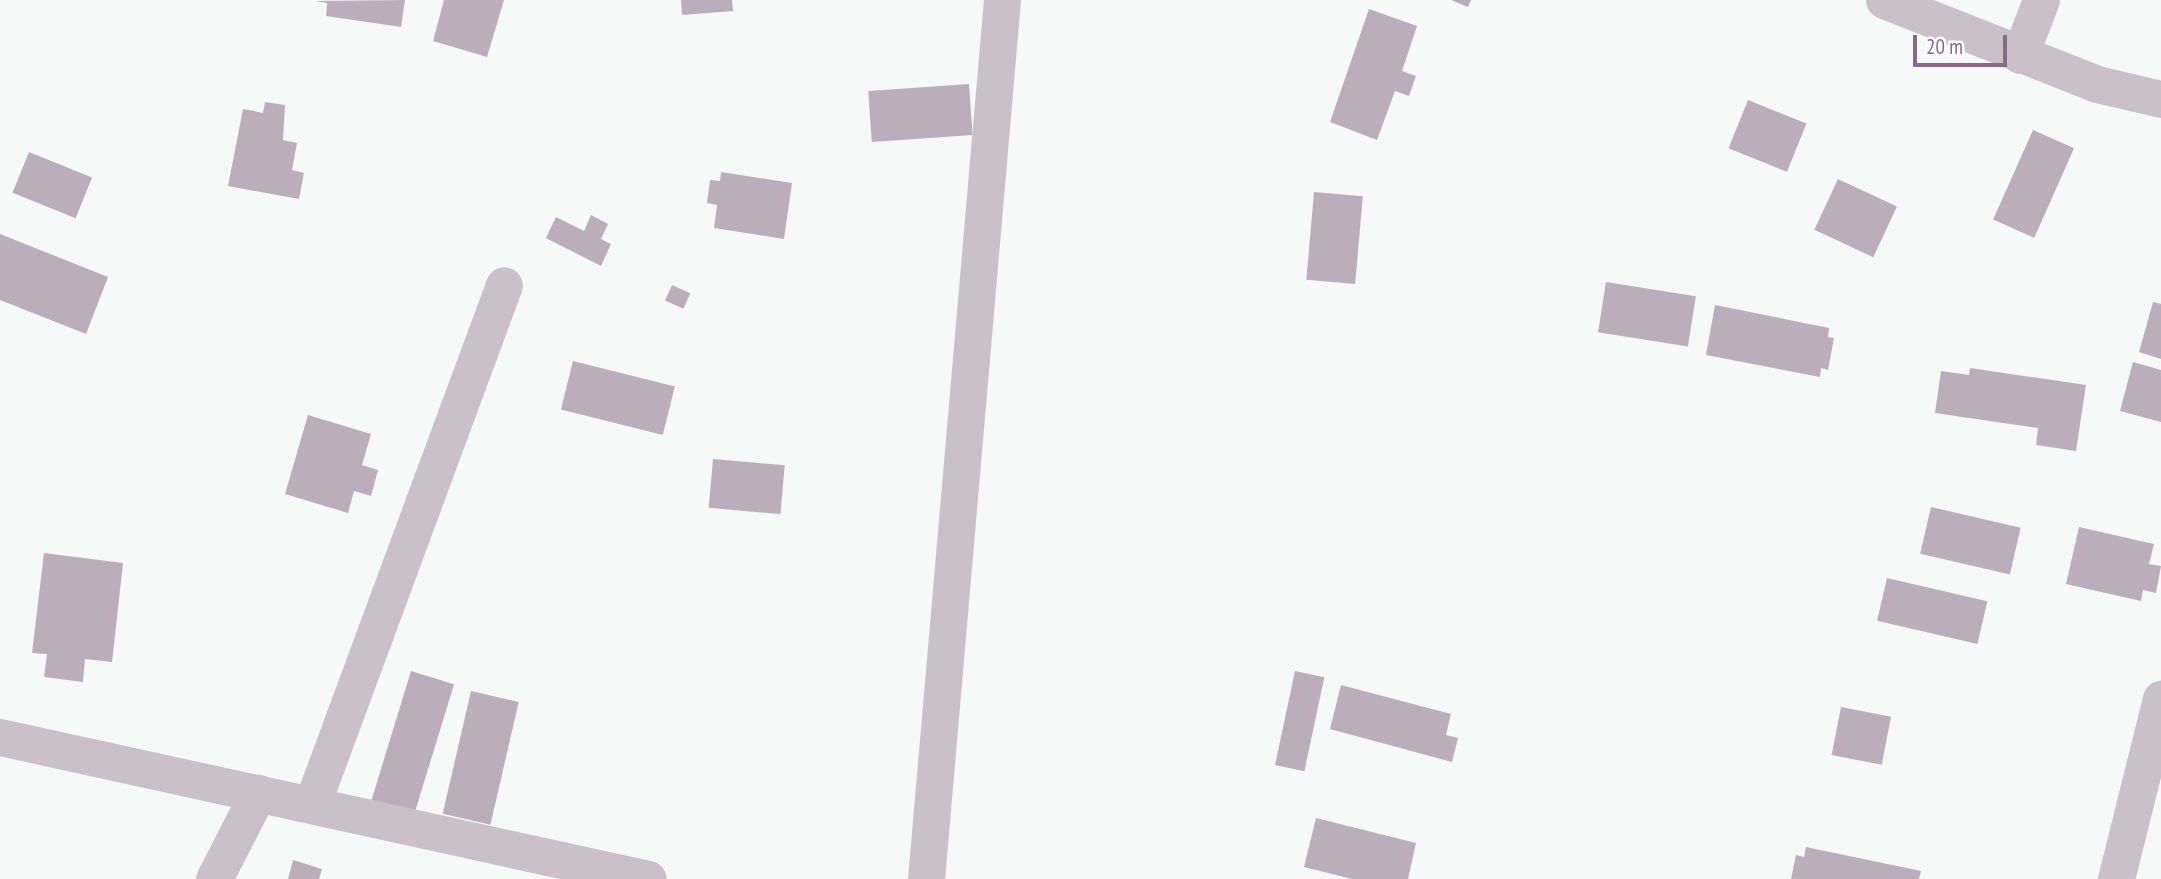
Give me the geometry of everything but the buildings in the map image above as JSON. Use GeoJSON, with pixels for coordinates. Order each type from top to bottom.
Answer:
{"type":"FeatureCollection","features":[{"type":"Feature","properties":{"kind":"street"},"geometry":{"type":"LineString","coordinates":[[926,879],[1002,0]]}},
{"type":"Feature","properties":{"kind":"street"},"geometry":{"type":"LineString","coordinates":[[1884,0],[2097,84],[2161,99]]}},
{"type":"Feature","properties":{"kind":"street"},"geometry":{"type":"LineString","coordinates":[[2020,55],[2041,0]]}},
{"type":"Feature","properties":{"kind":"street"},"geometry":{"type":"LineString","coordinates":[[312,804],[503,285]]}},
{"type":"Feature","properties":{"kind":"street"},"geometry":{"type":"LineString","coordinates":[[2116,879],[2161,699]]}},
{"type":"Feature","properties":{"kind":"street"},"geometry":{"type":"LineString","coordinates":[[0,737],[643,879]]}},
{"type":"Feature","properties":{"kind":"street"},"geometry":{"type":"LineString","coordinates":[[215,879],[258,793]]}}]}
